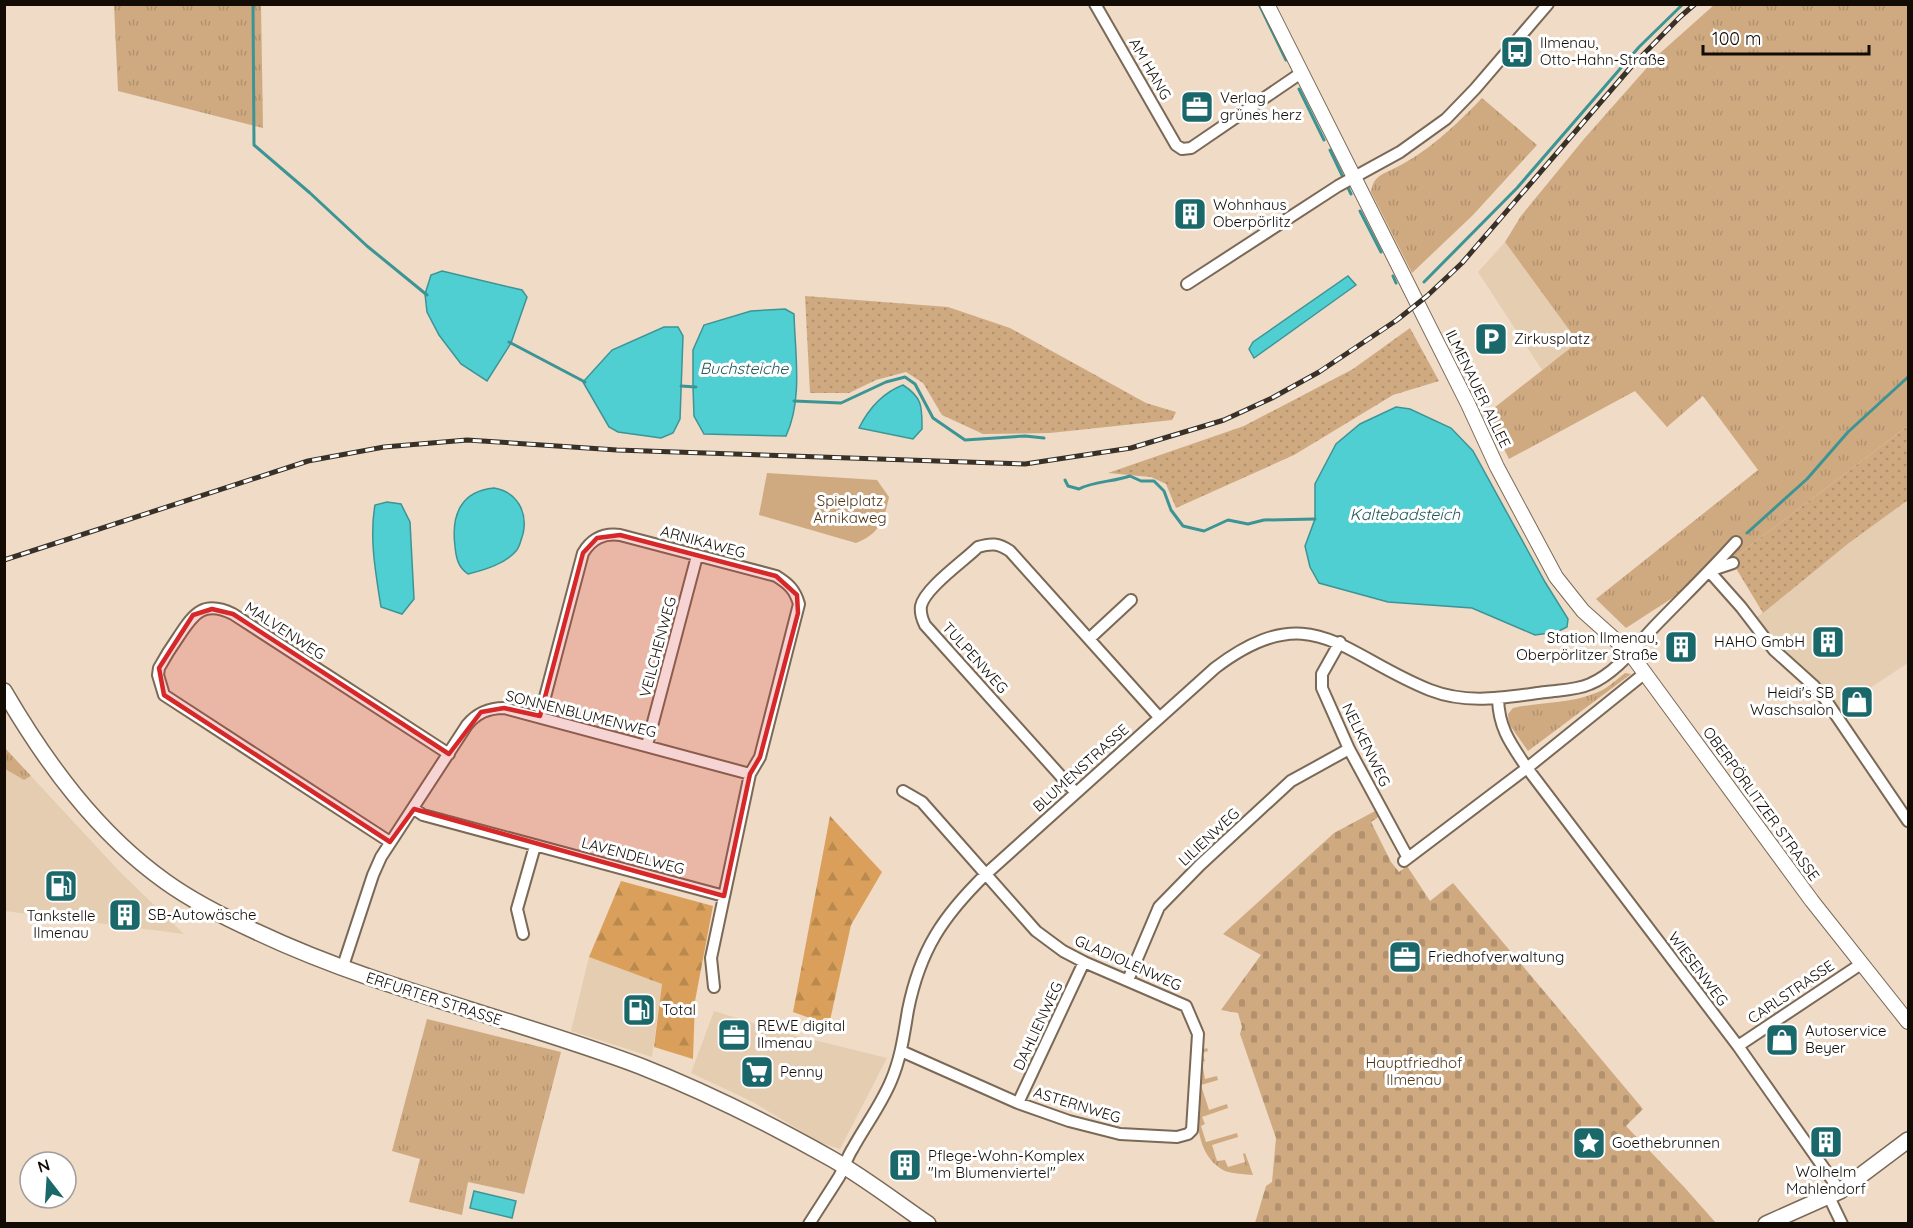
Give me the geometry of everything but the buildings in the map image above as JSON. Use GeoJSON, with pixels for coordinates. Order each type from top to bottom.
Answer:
{"type":"FeatureCollection","features":[{"type":"Feature","properties":{"kind":"main road","name":"ERFURTER STRASSE"},"geometry":{"type":"LineString","coordinates":[[4,691],[11,713],[70,790],[95,819],[166,883],[232,921],[342,969],[590,1049],[684,1084],[750,1116],[844,1167],[928,1224]]}},
{"type":"Feature","properties":{"kind":"main road"},"geometry":{"type":"LineString","coordinates":[[1766,1224],[1835,1194],[1908,1140]]}},
{"type":"Feature","properties":{"kind":"street","name":"AM HANG"},"geometry":{"type":"LineString","coordinates":[[1095,4],[1176,145],[1182,149],[1191,148],[1301,73]]}},
{"type":"Feature","properties":{"kind":"street","name":"ILMENAUER ALLEE"},"geometry":{"type":"LineString","coordinates":[[1267,4],[1537,542],[1556,577],[1583,610]]}},
{"type":"Feature","properties":{"kind":"street"},"geometry":{"type":"LineString","coordinates":[[1187,285],[1353,177],[1400,152],[1446,118],[1475,89],[1548,4]]}},
{"type":"Feature","properties":{"kind":"street","name":"ARNIKAWEG"},"geometry":{"type":"LineString","coordinates":[[540,717],[583,553],[597,538],[610,534],[776,576],[790,585],[800,604],[760,757],[750,774]]}},
{"type":"Feature","properties":{"kind":"street","name":"BLUMENSTRASSE"},"geometry":{"type":"LineString","coordinates":[[809,1224],[876,1111],[891,1080],[902,1051],[911,998],[927,949],[941,923],[959,900],[986,874],[1159,717],[1236,652],[1257,641],[1279,635],[1322,636],[1340,642],[1407,680],[1454,698],[1498,699],[1591,684],[1630,653],[1736,542]]}},
{"type":"Feature","properties":{"kind":"street","name":"TULPENWEG"},"geometry":{"type":"LineString","coordinates":[[1076,793],[925,625],[921,618],[921,607],[927,593],[978,548],[994,544],[1010,550],[1159,717]]}},
{"type":"Feature","properties":{"kind":"street","name":"VEILCHENWEG"},"geometry":{"type":"LineString","coordinates":[[647,745],[697,556]]}},
{"type":"Feature","properties":{"kind":"street"},"geometry":{"type":"LineString","coordinates":[[1733,562],[1709,571],[1736,600],[1774,650],[1825,699],[1906,813]]}},
{"type":"Feature","properties":{"kind":"street"},"geometry":{"type":"LineString","coordinates":[[1089,639],[1131,600]]}},
{"type":"Feature","properties":{"kind":"street","name":"MALVENWEG"},"geometry":{"type":"LineString","coordinates":[[390,842],[164,695],[158,675],[159,668],[193,615],[212,609],[222,609],[233,614],[449,754]]}},
{"type":"Feature","properties":{"kind":"street","name":"OBERPÖRLITZER STRASSE"},"geometry":{"type":"LineString","coordinates":[[1583,610],[1630,653],[1812,901],[1908,1022]]}},
{"type":"Feature","properties":{"kind":"street","name":"NELKENWEG"},"geometry":{"type":"LineString","coordinates":[[1340,642],[1322,674],[1321,682],[1349,749],[1406,860],[1527,768]]}},
{"type":"Feature","properties":{"kind":"street"},"geometry":{"type":"LineString","coordinates":[[1498,699],[1499,715],[1505,735],[1527,768],[1645,673]]}},
{"type":"Feature","properties":{"kind":"street","name":"SONNENBLUMENWEG"},"geometry":{"type":"LineString","coordinates":[[342,969],[373,875],[390,842],[414,809],[467,724],[481,712],[504,708],[750,774]]}},
{"type":"Feature","properties":{"kind":"street","name":"LILIENWEG"},"geometry":{"type":"LineString","coordinates":[[1128,980],[1159,907],[1200,865],[1291,782],[1349,749]]}},
{"type":"Feature","properties":{"kind":"street","name":"WIESENWEG"},"geometry":{"type":"LineString","coordinates":[[1527,768],[1738,1046],[1835,1194],[1842,1224]]}},
{"type":"Feature","properties":{"kind":"street"},"geometry":{"type":"LineString","coordinates":[[714,987],[711,958],[750,774]]}},
{"type":"Feature","properties":{"kind":"street","name":"GLADIOLENWEG"},"geometry":{"type":"LineString","coordinates":[[903,791],[922,802],[1036,931],[1063,951],[1084,962],[1186,1006],[1198,1034]]}},
{"type":"Feature","properties":{"kind":"street","name":"LAVENDELWEG"},"geometry":{"type":"LineString","coordinates":[[414,809],[423,815],[724,896]]}},
{"type":"Feature","properties":{"kind":"street"},"geometry":{"type":"LineString","coordinates":[[523,934],[517,909],[535,846]]}},
{"type":"Feature","properties":{"kind":"street","name":"DAHLIENWEG"},"geometry":{"type":"LineString","coordinates":[[1018,1103],[1084,962]]}},
{"type":"Feature","properties":{"kind":"street","name":"CARLSTRASSE"},"geometry":{"type":"LineString","coordinates":[[1738,1046],[1861,964]]}},
{"type":"Feature","properties":{"kind":"street","name":"ASTERNWEG"},"geometry":{"type":"LineString","coordinates":[[902,1051],[1018,1103],[1070,1120],[1120,1134],[1177,1137],[1188,1134],[1193,1123],[1198,1034]]}},
{"type":"Feature","properties":{"kind":"highlighted area"},"geometry":{"type":"Polygon","coordinates":[[[620,535],[776,576],[797,595],[798,613],[760,757],[750,774],[724,896],[414,809],[390,842],[164,695],[159,668],[193,615],[212,609],[233,614],[449,754],[481,712],[504,708],[540,716],[583,553],[597,538],[620,535]]]}},
{"type":"Feature","properties":{"kind":"shaded area"},"geometry":{"type":"Polygon","coordinates":[[[1505,242],[1579,343],[1542,370],[1478,272],[1505,242]]]}},
{"type":"Feature","properties":{"kind":"shaded area"},"geometry":{"type":"Polygon","coordinates":[[[1908,500],[1908,663],[1838,709],[1775,645],[1756,618],[1849,543],[1908,500]]]}},
{"type":"Feature","properties":{"kind":"shaded area"},"geometry":{"type":"Polygon","coordinates":[[[5,769],[24,780],[31,776],[119,871],[184,934],[5,911],[5,769]]]}},
{"type":"Feature","properties":{"kind":"shaded area"},"geometry":{"type":"Polygon","coordinates":[[[589,957],[662,984],[652,1057],[571,1031],[589,957]]]}},
{"type":"Feature","properties":{"kind":"shaded area"},"geometry":{"type":"Polygon","coordinates":[[[714,1011],[785,1033],[887,1058],[840,1149],[821,1143],[753,1102],[691,1073],[714,1011]]]}},
{"type":"Feature","properties":{"kind":"green space"},"geometry":{"type":"Polygon","coordinates":[[[114,5],[261,5],[263,128],[118,91],[114,5]]]}},
{"type":"Feature","properties":{"kind":"green space"},"geometry":{"type":"Polygon","coordinates":[[[1714,5],[1908,5],[1908,426],[1731,560],[1626,628],[1596,599],[1758,470],[1703,396],[1667,427],[1635,391],[1509,459],[1489,419],[1494,408],[1578,342],[1505,242],[1521,216],[1584,139],[1659,54],[1714,5]]]}},
{"type":"Feature","properties":{"kind":"green space"},"geometry":{"type":"Polygon","coordinates":[[[1482,98],[1537,145],[1473,215],[1412,273],[1371,192],[1373,183],[1380,175],[1428,147],[1482,98]]]}},
{"type":"Feature","properties":{"kind":"green space"},"geometry":{"type":"Polygon","coordinates":[[[805,296],[948,307],[1010,328],[1146,403],[1176,412],[1172,420],[1050,433],[983,434],[942,415],[923,383],[906,372],[876,380],[849,393],[810,393],[805,296]]]}},
{"type":"Feature","properties":{"kind":"green space"},"geometry":{"type":"Polygon","coordinates":[[[1410,328],[1439,381],[1393,395],[1294,455],[1176,508],[1166,484],[1151,477],[1108,473],[1244,426],[1353,369],[1410,328]]]}},
{"type":"Feature","properties":{"kind":"green space"},"geometry":{"type":"Polygon","coordinates":[[[1908,426],[1908,500],[1849,543],[1763,613],[1731,560],[1908,426]]]}},
{"type":"Feature","properties":{"kind":"green space","name":"Spielplatz Arnikaweg"},"geometry":{"type":"Polygon","coordinates":[[[767,473],[877,480],[889,497],[885,513],[875,531],[856,543],[759,515],[767,473]]]}},
{"type":"Feature","properties":{"kind":"green space"},"geometry":{"type":"Polygon","coordinates":[[[1625,673],[1631,674],[1528,751],[1509,724],[1508,714],[1513,708],[1583,697],[1602,690],[1625,673]]]}},
{"type":"Feature","properties":{"kind":"green space"},"geometry":{"type":"Polygon","coordinates":[[[4,748],[31,776],[24,780],[5,769],[4,748]]]}},
{"type":"Feature","properties":{"kind":"green space","name":"Hauptfriedhof Ilmenau"},"geometry":{"type":"Polygon","coordinates":[[[1377,810],[1380,816],[1371,822],[1391,862],[1399,872],[1407,866],[1430,901],[1453,883],[1643,1109],[1626,1126],[1716,1223],[1255,1223],[1266,1186],[1272,1182],[1276,1138],[1240,1034],[1242,1027],[1238,1013],[1221,1010],[1261,955],[1223,934],[1334,833],[1377,810]]]}},
{"type":"Feature","properties":{"kind":"green space"},"geometry":{"type":"Polygon","coordinates":[[[830,816],[882,872],[851,925],[829,1025],[793,1012],[830,816]]]}},
{"type":"Feature","properties":{"kind":"green space"},"geometry":{"type":"Polygon","coordinates":[[[621,881],[713,906],[695,1001],[693,1059],[654,1047],[662,984],[589,957],[621,881]]]}},
{"type":"Feature","properties":{"kind":"green space"},"geometry":{"type":"Polygon","coordinates":[[[427,1019],[561,1052],[524,1194],[468,1182],[462,1215],[409,1202],[420,1159],[392,1151],[427,1019]]]}},
{"type":"Feature","properties":{"kind":"green space"},"geometry":{"type":"Polygon","coordinates":[[[1207,1048],[1208,1051],[1202,1053],[1205,1061],[1202,1062],[1205,1079],[1217,1076],[1218,1080],[1201,1085],[1209,1110],[1227,1104],[1228,1108],[1202,1117],[1205,1124],[1201,1126],[1206,1142],[1237,1133],[1238,1137],[1212,1145],[1217,1161],[1225,1160],[1228,1167],[1245,1162],[1243,1154],[1245,1153],[1253,1175],[1225,1171],[1212,1162],[1204,1149],[1199,1134],[1197,1099],[1201,1050],[1207,1048]]]}},
{"type":"Feature","properties":{"kind":"water"},"geometry":{"type":"Polygon","coordinates":[[[442,271],[522,290],[527,297],[511,343],[487,381],[461,364],[439,335],[427,312],[425,294],[431,275],[442,271]]]}},
{"type":"Feature","properties":{"kind":"water"},"geometry":{"type":"Polygon","coordinates":[[[1348,276],[1356,285],[1254,358],[1249,349],[1253,342],[1348,276]]]}},
{"type":"Feature","properties":{"kind":"water","name":"Buchsteiche"},"geometry":{"type":"Polygon","coordinates":[[[785,309],[794,314],[797,376],[795,407],[786,436],[704,434],[694,416],[693,350],[704,325],[751,311],[785,309]]]}},
{"type":"Feature","properties":{"kind":"water"},"geometry":{"type":"Polygon","coordinates":[[[664,327],[678,327],[683,336],[680,419],[673,433],[661,438],[618,432],[609,427],[583,382],[612,350],[664,327]]]}},
{"type":"Feature","properties":{"kind":"water"},"geometry":{"type":"Polygon","coordinates":[[[903,385],[918,399],[921,409],[922,429],[913,439],[859,428],[877,402],[889,392],[903,385]]]}},
{"type":"Feature","properties":{"kind":"water","name":"Kaltebadsteich"},"geometry":{"type":"Polygon","coordinates":[[[1396,407],[1410,409],[1451,428],[1473,451],[1545,582],[1568,619],[1567,627],[1557,632],[1535,635],[1472,608],[1388,602],[1319,583],[1310,567],[1305,546],[1315,519],[1315,484],[1336,444],[1360,424],[1396,407]]]}},
{"type":"Feature","properties":{"kind":"water"},"geometry":{"type":"Polygon","coordinates":[[[494,488],[509,494],[519,504],[524,518],[523,534],[517,549],[506,560],[468,574],[458,562],[456,554],[454,535],[457,515],[466,499],[483,490],[494,488]]]}},
{"type":"Feature","properties":{"kind":"water"},"geometry":{"type":"Polygon","coordinates":[[[387,502],[401,504],[410,522],[414,599],[402,614],[381,607],[375,569],[373,518],[375,505],[387,502]]]}},
{"type":"Feature","properties":{"kind":"water"},"geometry":{"type":"Polygon","coordinates":[[[474,1191],[516,1201],[512,1218],[470,1208],[474,1191]]]}},
{"type":"Feature","properties":{"kind":"waterway"},"geometry":{"type":"LineString","coordinates":[[253,4],[254,145],[367,246],[427,295]]}},
{"type":"Feature","properties":{"kind":"waterway"},"geometry":{"type":"LineString","coordinates":[[1259,4],[1286,60]]}},
{"type":"Feature","properties":{"kind":"waterway"},"geometry":{"type":"LineString","coordinates":[[1424,282],[1517,188],[1639,47],[1683,4]]}},
{"type":"Feature","properties":{"kind":"waterway"},"geometry":{"type":"LineString","coordinates":[[1299,89],[1324,140]]}},
{"type":"Feature","properties":{"kind":"waterway"},"geometry":{"type":"LineString","coordinates":[[1330,150],[1351,194]]}},
{"type":"Feature","properties":{"kind":"waterway"},"geometry":{"type":"LineString","coordinates":[[1360,211],[1381,252]]}},
{"type":"Feature","properties":{"kind":"waterway"},"geometry":{"type":"LineString","coordinates":[[1393,276],[1396,283]]}},
{"type":"Feature","properties":{"kind":"waterway"},"geometry":{"type":"LineString","coordinates":[[509,342],[585,382]]}},
{"type":"Feature","properties":{"kind":"waterway"},"geometry":{"type":"LineString","coordinates":[[794,401],[841,403],[886,382],[905,377],[915,384],[933,418],[965,440],[1025,436],[1044,438]]}},
{"type":"Feature","properties":{"kind":"waterway"},"geometry":{"type":"LineString","coordinates":[[1747,533],[1807,479],[1848,432],[1908,377]]}},
{"type":"Feature","properties":{"kind":"waterway"},"geometry":{"type":"LineString","coordinates":[[681,386],[696,387]]}},
{"type":"Feature","properties":{"kind":"waterway"},"geometry":{"type":"LineString","coordinates":[[1065,480],[1068,486],[1079,489],[1091,484],[1130,476],[1141,481],[1154,481],[1164,491],[1171,510],[1183,526],[1204,531],[1228,520],[1248,524],[1264,520],[1315,519]]}},
{"type":"Feature","properties":{"kind":"railway"},"geometry":{"type":"LineString","coordinates":[[4,560],[308,461],[384,447],[467,440],[617,450],[1025,464],[1131,448],[1224,420],[1272,398],[1319,372],[1397,320],[1427,296],[1462,263],[1631,67],[1695,4]]}},
{"type":"Feature","properties":{"kind":"place","name":"Ilmenau, Otto-Hahn-Straße"},"geometry":{"type":"Point","coordinates":[1517,52]}},
{"type":"Feature","properties":{"kind":"place","name":"Verlag grünes herz"},"geometry":{"type":"Point","coordinates":[1197,107]}},
{"type":"Feature","properties":{"kind":"place","name":"Wohnhaus Oberpörlitz"},"geometry":{"type":"Point","coordinates":[1190,214]}},
{"type":"Feature","properties":{"kind":"place","name":"Zirkusplatz"},"geometry":{"type":"Point","coordinates":[1491,339]}},
{"type":"Feature","properties":{"kind":"place","name":"HAHO GmbH"},"geometry":{"type":"Point","coordinates":[1828,642]}},
{"type":"Feature","properties":{"kind":"place","name":"Station Ilmenau, Oberpörlitzer Straße"},"geometry":{"type":"Point","coordinates":[1681,647]}},
{"type":"Feature","properties":{"kind":"place","name":"Heidi's SB Waschsalon"},"geometry":{"type":"Point","coordinates":[1857,702]}},
{"type":"Feature","properties":{"kind":"place","name":"Tankstelle Ilmenau"},"geometry":{"type":"Point","coordinates":[61,886]}},
{"type":"Feature","properties":{"kind":"place","name":"SB-Autowäsche"},"geometry":{"type":"Point","coordinates":[125,915]}},
{"type":"Feature","properties":{"kind":"place","name":"Friedhofverwaltung"},"geometry":{"type":"Point","coordinates":[1405,957]}},
{"type":"Feature","properties":{"kind":"place","name":"Total"},"geometry":{"type":"Point","coordinates":[639,1010]}},
{"type":"Feature","properties":{"kind":"place","name":"REWE digital Ilmenau"},"geometry":{"type":"Point","coordinates":[734,1035]}},
{"type":"Feature","properties":{"kind":"place","name":"Autoservice Beyer"},"geometry":{"type":"Point","coordinates":[1782,1040]}},
{"type":"Feature","properties":{"kind":"place","name":"Penny"},"geometry":{"type":"Point","coordinates":[757,1072]}},
{"type":"Feature","properties":{"kind":"place","name":"Wolhelm Mahlendorf"},"geometry":{"type":"Point","coordinates":[1826,1142]}},
{"type":"Feature","properties":{"kind":"place","name":"Goethebrunnen"},"geometry":{"type":"Point","coordinates":[1589,1143]}},
{"type":"Feature","properties":{"kind":"place","name":"Pflege-Wohn-Komplex \"Im Blumenviertel\""},"geometry":{"type":"Point","coordinates":[905,1165]}}]}
